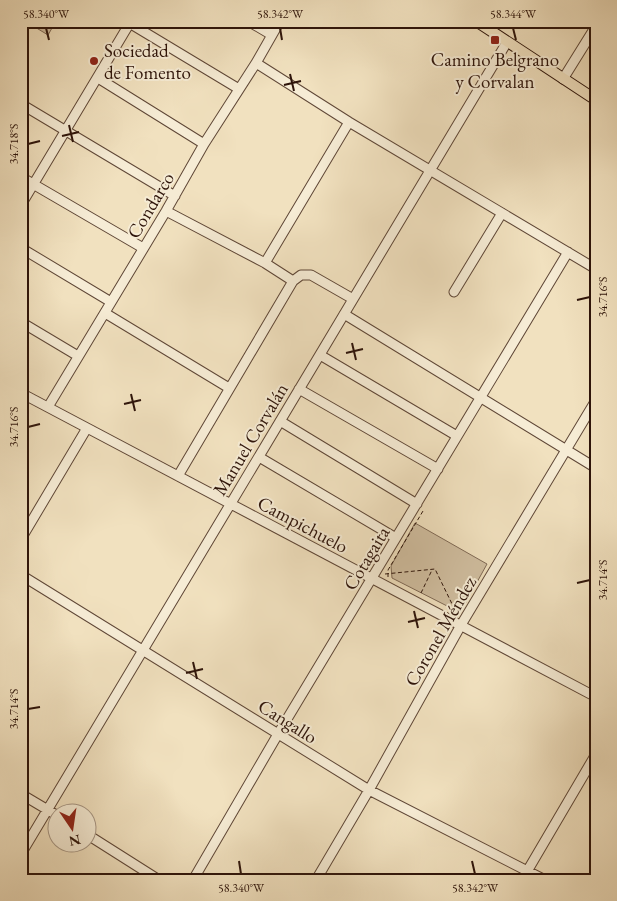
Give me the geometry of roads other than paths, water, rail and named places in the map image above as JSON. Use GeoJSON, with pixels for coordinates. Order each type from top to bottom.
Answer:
{"type":"FeatureCollection","features":[{"type":"Feature","properties":{"kind":"main road"},"geometry":{"type":"LineString","coordinates":[[476,21],[596,100]]}},
{"type":"Feature","properties":{"kind":"street"},"geometry":{"type":"LineString","coordinates":[[248,21],[272,36]]}},
{"type":"Feature","properties":{"kind":"street","name":"Condarco"},"geometry":{"type":"LineString","coordinates":[[48,407],[175,196],[204,144],[256,63],[280,21]]}},
{"type":"Feature","properties":{"kind":"street"},"geometry":{"type":"LineString","coordinates":[[21,205],[98,78],[129,22],[239,89]]}},
{"type":"Feature","properties":{"kind":"street"},"geometry":{"type":"LineString","coordinates":[[563,79],[596,26]]}},
{"type":"Feature","properties":{"kind":"street","name":"Manuel Corvalán"},"geometry":{"type":"LineString","coordinates":[[52,804],[507,42]]}},
{"type":"Feature","properties":{"kind":"street"},"geometry":{"type":"LineString","coordinates":[[256,63],[349,122],[596,269]]}},
{"type":"Feature","properties":{"kind":"street"},"geometry":{"type":"LineString","coordinates":[[98,78],[204,144]]}},
{"type":"Feature","properties":{"kind":"street"},"geometry":{"type":"LineString","coordinates":[[21,104],[175,196]]}},
{"type":"Feature","properties":{"kind":"street"},"geometry":{"type":"LineString","coordinates":[[264,263],[349,122]]}},
{"type":"Feature","properties":{"kind":"street"},"geometry":{"type":"LineString","coordinates":[[21,177],[143,248]]}},
{"type":"Feature","properties":{"kind":"street"},"geometry":{"type":"LineString","coordinates":[[166,211],[264,263],[293,281]]}},
{"type":"Feature","properties":{"kind":"street"},"geometry":{"type":"LineString","coordinates":[[454,292],[502,213]]}},
{"type":"Feature","properties":{"kind":"street"},"geometry":{"type":"LineString","coordinates":[[21,248],[111,302]]}},
{"type":"Feature","properties":{"kind":"street","name":"Cotagaita"},"geometry":{"type":"LineString","coordinates":[[193,880],[396,538],[420,508],[438,469],[457,436],[568,252]]}},
{"type":"Feature","properties":{"kind":"street"},"geometry":{"type":"LineString","coordinates":[[178,476],[293,281],[301,275],[311,275],[353,299]]}},
{"type":"Feature","properties":{"kind":"street"},"geometry":{"type":"LineString","coordinates":[[105,313],[229,388]]}},
{"type":"Feature","properties":{"kind":"street"},"geometry":{"type":"LineString","coordinates":[[344,314],[596,468]]}},
{"type":"Feature","properties":{"kind":"street"},"geometry":{"type":"LineString","coordinates":[[21,322],[78,356]]}},
{"type":"Feature","properties":{"kind":"street"},"geometry":{"type":"LineString","coordinates":[[320,355],[457,436]]}},
{"type":"Feature","properties":{"kind":"street"},"geometry":{"type":"LineString","coordinates":[[299,389],[438,469]]}},
{"type":"Feature","properties":{"kind":"street","name":"Campichuelo"},"geometry":{"type":"LineString","coordinates":[[21,393],[596,697]]}},
{"type":"Feature","properties":{"kind":"street","name":"Coronel Méndez"},"geometry":{"type":"LineString","coordinates":[[316,880],[369,790],[458,623],[596,400]]}},
{"type":"Feature","properties":{"kind":"street"},"geometry":{"type":"LineString","coordinates":[[280,421],[420,508]]}},
{"type":"Feature","properties":{"kind":"street"},"geometry":{"type":"LineString","coordinates":[[21,539],[87,428]]}},
{"type":"Feature","properties":{"kind":"street"},"geometry":{"type":"LineString","coordinates":[[259,457],[396,538]]}},
{"type":"Feature","properties":{"kind":"street","name":"Cangallo"},"geometry":{"type":"LineString","coordinates":[[21,575],[369,790],[545,880]]}},
{"type":"Feature","properties":{"kind":"street"},"geometry":{"type":"LineString","coordinates":[[522,880],[596,754]]}},
{"type":"Feature","properties":{"kind":"street"},"geometry":{"type":"LineString","coordinates":[[21,794],[48,810]]}},
{"type":"Feature","properties":{"kind":"street","name":"Manuel Corvalán"},"geometry":{"type":"LineString","coordinates":[[21,854],[48,810]]}},
{"type":"Feature","properties":{"kind":"street"},"geometry":{"type":"LineString","coordinates":[[98,841],[159,880]]}},
{"type":"Feature","properties":{"kind":"place","name":"Camino Belgrano y Corvalan"},"geometry":{"type":"Point","coordinates":[495,40]}},
{"type":"Feature","properties":{"kind":"place","name":"Sociedad de Fomento"},"geometry":{"type":"Point","coordinates":[94,61]}}]}
